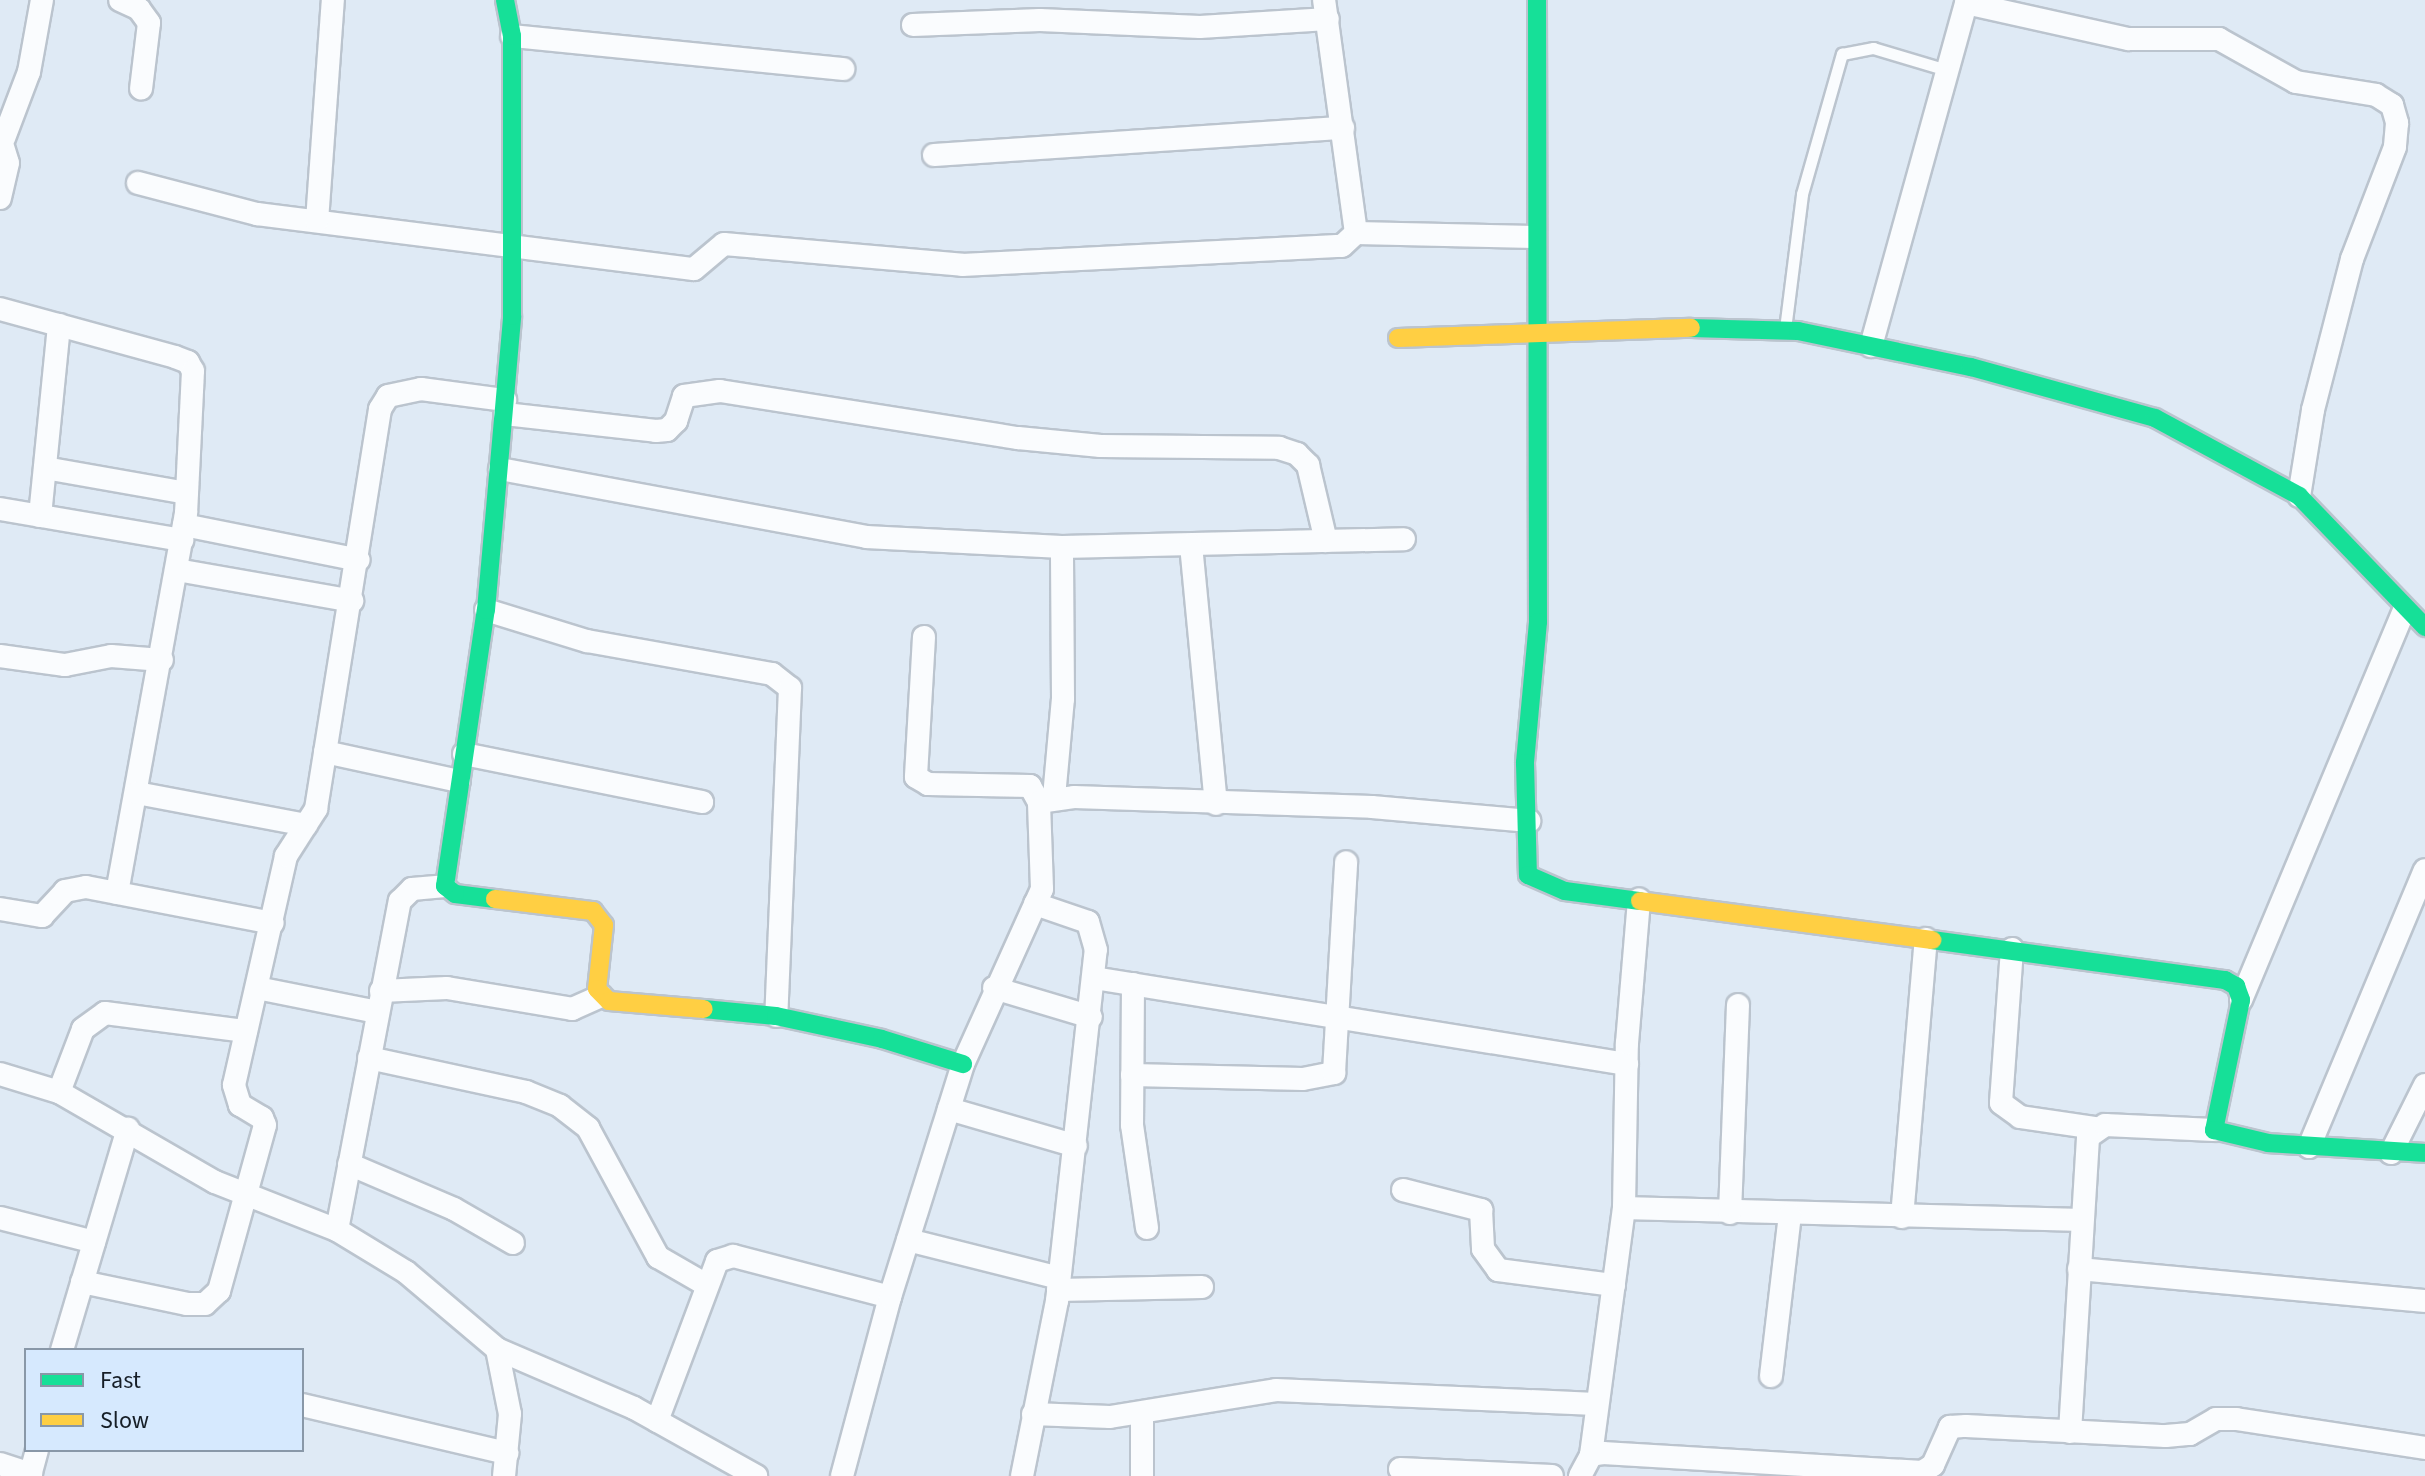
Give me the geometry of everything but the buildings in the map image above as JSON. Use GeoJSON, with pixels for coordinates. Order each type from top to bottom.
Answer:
{"type":"FeatureCollection","features":[{"type":"Feature","properties":{"kind":"street"},"geometry":{"type":"LineString","coordinates":[[0,198],[8,163],[2,138],[29,72],[42,0]]}},
{"type":"Feature","properties":{"kind":"street"},"geometry":{"type":"LineString","coordinates":[[120,0],[139,9],[149,23],[141,89]]}},
{"type":"Feature","properties":{"kind":"street"},"geometry":{"type":"LineString","coordinates":[[317,221],[333,0]]}},
{"type":"Feature","properties":{"kind":"street"},"geometry":{"type":"LineString","coordinates":[[445,886],[486,610],[512,316],[512,36],[505,0]]}},
{"type":"Feature","properties":{"kind":"street"},"geometry":{"type":"LineString","coordinates":[[1537,0],[1534,237],[1538,622],[1525,763],[1529,821],[1528,875],[1544,887],[2201,974],[2236,986],[2241,1000]]}},
{"type":"Feature","properties":{"kind":"street"},"geometry":{"type":"LineString","coordinates":[[1871,346],[1966,2],[2129,39],[2219,39],[2296,82],[2376,95],[2392,105],[2397,123],[2395,147],[2352,259],[2313,410],[2299,496]]}},
{"type":"Feature","properties":{"kind":"street"},"geometry":{"type":"LineString","coordinates":[[913,25],[1040,20],[1200,27],[1326,9],[1356,233]]}},
{"type":"Feature","properties":{"kind":"street"},"geometry":{"type":"LineString","coordinates":[[512,36],[843,69]]}},
{"type":"Feature","properties":{"kind":"street"},"geometry":{"type":"LineString","coordinates":[[934,155],[1343,128]]}},
{"type":"Feature","properties":{"kind":"street"},"geometry":{"type":"LineString","coordinates":[[138,183],[257,214],[511,242],[694,269],[724,244],[962,265],[1342,246],[1356,233],[1534,237]]}},
{"type":"Feature","properties":{"kind":"street"},"geometry":{"type":"LineString","coordinates":[[0,309],[188,362],[194,381],[183,533],[117,893]]}},
{"type":"Feature","properties":{"kind":"street"},"geometry":{"type":"LineString","coordinates":[[40,516],[59,325]]}},
{"type":"Feature","properties":{"kind":"street"},"geometry":{"type":"LineString","coordinates":[[1398,338],[1536,335],[1659,327],[1785,330],[1971,367],[2155,418],[2299,496],[2404,610],[2425,627]]}},
{"type":"Feature","properties":{"kind":"street"},"geometry":{"type":"LineString","coordinates":[[82,1282],[205,1304],[219,1291],[265,1125],[235,1098],[246,1031],[286,856],[316,809],[359,560],[376,430],[388,396],[421,389],[505,407],[667,430],[676,421],[684,396],[720,391],[1018,438],[1101,446],[1279,448],[1297,454],[1308,465],[1326,541]]}},
{"type":"Feature","properties":{"kind":"street"},"geometry":{"type":"LineString","coordinates":[[45,468],[187,493]]}},
{"type":"Feature","properties":{"kind":"street"},"geometry":{"type":"LineString","coordinates":[[500,469],[866,537],[1062,547],[1404,539]]}},
{"type":"Feature","properties":{"kind":"street"},"geometry":{"type":"LineString","coordinates":[[0,509],[359,560]]}},
{"type":"Feature","properties":{"kind":"street"},"geometry":{"type":"LineString","coordinates":[[1191,545],[1216,804]]}},
{"type":"Feature","properties":{"kind":"street"},"geometry":{"type":"LineString","coordinates":[[842,1476],[890,1297],[963,1064],[994,988],[1042,889],[1047,800],[1063,699],[1062,547]]}},
{"type":"Feature","properties":{"kind":"street"},"geometry":{"type":"LineString","coordinates":[[177,570],[352,601]]}},
{"type":"Feature","properties":{"kind":"street"},"geometry":{"type":"LineString","coordinates":[[486,610],[587,641],[772,674],[790,688],[776,1016]]}},
{"type":"Feature","properties":{"kind":"street"},"geometry":{"type":"LineString","coordinates":[[2214,1130],[2241,1000],[2404,610]]}},
{"type":"Feature","properties":{"kind":"street"},"geometry":{"type":"LineString","coordinates":[[924,637],[916,777],[928,784],[1030,786],[1047,800],[1372,807],[1529,821]]}},
{"type":"Feature","properties":{"kind":"street"},"geometry":{"type":"LineString","coordinates":[[0,656],[65,665],[95,656],[162,660]]}},
{"type":"Feature","properties":{"kind":"street"},"geometry":{"type":"LineString","coordinates":[[325,752],[459,781]]}},
{"type":"Feature","properties":{"kind":"street"},"geometry":{"type":"LineString","coordinates":[[464,754],[702,802]]}},
{"type":"Feature","properties":{"kind":"street"},"geometry":{"type":"LineString","coordinates":[[137,793],[306,825]]}},
{"type":"Feature","properties":{"kind":"street"},"geometry":{"type":"LineString","coordinates":[[1132,1075],[1328,1077],[1336,1063],[1346,862]]}},
{"type":"Feature","properties":{"kind":"street"},"geometry":{"type":"LineString","coordinates":[[2309,1147],[2425,870]]}},
{"type":"Feature","properties":{"kind":"street"},"geometry":{"type":"LineString","coordinates":[[337,1230],[400,901],[412,889],[445,886],[455,894],[593,911],[604,925],[596,979],[601,996]]}},
{"type":"Feature","properties":{"kind":"street"},"geometry":{"type":"LineString","coordinates":[[0,909],[42,916],[75,887],[273,923]]}},
{"type":"Feature","properties":{"kind":"street"},"geometry":{"type":"LineString","coordinates":[[1580,1476],[1591,1455],[1624,1208],[1627,1064],[1639,900]]}},
{"type":"Feature","properties":{"kind":"street"},"geometry":{"type":"LineString","coordinates":[[1022,1476],[1059,1284],[1091,1017],[1096,950],[1088,922],[1035,904]]}},
{"type":"Feature","properties":{"kind":"street"},"geometry":{"type":"LineString","coordinates":[[1902,1217],[1926,939]]}},
{"type":"Feature","properties":{"kind":"street"},"geometry":{"type":"LineString","coordinates":[[2012,949],[2001,1103],[2020,1117],[2095,1128],[2133,1124],[2214,1130],[2309,1147],[2425,1153]]}},
{"type":"Feature","properties":{"kind":"street"},"geometry":{"type":"LineString","coordinates":[[1094,978],[1627,1064]]}},
{"type":"Feature","properties":{"kind":"street"},"geometry":{"type":"LineString","coordinates":[[1133,984],[1132,1125],[1147,1228]]}},
{"type":"Feature","properties":{"kind":"street"},"geometry":{"type":"LineString","coordinates":[[257,988],[379,1002],[447,988],[572,1009],[601,996],[621,1003],[776,1016],[882,1039],[963,1064]]}},
{"type":"Feature","properties":{"kind":"street"},"geometry":{"type":"LineString","coordinates":[[994,988],[1091,1017]]}},
{"type":"Feature","properties":{"kind":"street"},"geometry":{"type":"LineString","coordinates":[[1730,1213],[1738,1005]]}},
{"type":"Feature","properties":{"kind":"street"},"geometry":{"type":"LineString","coordinates":[[59,1092],[83,1029],[105,1013],[246,1031]]}},
{"type":"Feature","properties":{"kind":"street"},"geometry":{"type":"LineString","coordinates":[[369,1058],[526,1092],[560,1106],[588,1128],[658,1257],[705,1284]]}},
{"type":"Feature","properties":{"kind":"street"},"geometry":{"type":"LineString","coordinates":[[0,1074],[59,1092],[128,1129],[174,1160],[247,1195],[337,1230],[406,1272],[497,1349],[657,1421],[756,1476]]}},
{"type":"Feature","properties":{"kind":"street"},"geometry":{"type":"LineString","coordinates":[[2391,1153],[2425,1085]]}},
{"type":"Feature","properties":{"kind":"street"},"geometry":{"type":"LineString","coordinates":[[949,1109],[1076,1146]]}},
{"type":"Feature","properties":{"kind":"street"},"geometry":{"type":"LineString","coordinates":[[2070,1432],[2085,1152],[2095,1128]]}},
{"type":"Feature","properties":{"kind":"street"},"geometry":{"type":"LineString","coordinates":[[63,1348],[128,1129]]}},
{"type":"Feature","properties":{"kind":"street"},"geometry":{"type":"LineString","coordinates":[[349,1164],[454,1209],[513,1243]]}},
{"type":"Feature","properties":{"kind":"street"},"geometry":{"type":"LineString","coordinates":[[1403,1190],[1481,1210],[1486,1259],[1498,1270],[1614,1285]]}},
{"type":"Feature","properties":{"kind":"street"},"geometry":{"type":"LineString","coordinates":[[1624,1208],[1790,1215],[2082,1220]]}},
{"type":"Feature","properties":{"kind":"street"},"geometry":{"type":"LineString","coordinates":[[1771,1376],[1790,1215]]}},
{"type":"Feature","properties":{"kind":"street"},"geometry":{"type":"LineString","coordinates":[[0,1218],[94,1242]]}},
{"type":"Feature","properties":{"kind":"street"},"geometry":{"type":"LineString","coordinates":[[908,1240],[1059,1284],[1202,1287]]}},
{"type":"Feature","properties":{"kind":"street"},"geometry":{"type":"LineString","coordinates":[[657,1421],[705,1284],[717,1261],[733,1256],[890,1297]]}},
{"type":"Feature","properties":{"kind":"street"},"geometry":{"type":"LineString","coordinates":[[2079,1269],[2425,1301]]}},
{"type":"Feature","properties":{"kind":"street"},"geometry":{"type":"LineString","coordinates":[[497,1349],[510,1414],[504,1476]]}},
{"type":"Feature","properties":{"kind":"street"},"geometry":{"type":"LineString","coordinates":[[1033,1414],[1094,1418],[1276,1390],[1596,1404]]}},
{"type":"Feature","properties":{"kind":"street"},"geometry":{"type":"LineString","coordinates":[[304,1405],[507,1453]]}},
{"type":"Feature","properties":{"kind":"street"},"geometry":{"type":"LineString","coordinates":[[1142,1413],[1142,1476]]}},
{"type":"Feature","properties":{"kind":"street"},"geometry":{"type":"LineString","coordinates":[[1591,1455],[1911,1473],[1933,1465],[1950,1427],[2190,1434],[2216,1419],[2236,1419],[2425,1448]]}},
{"type":"Feature","properties":{"kind":"street"},"geometry":{"type":"LineString","coordinates":[[0,1464],[31,1475],[37,1452]]}},
{"type":"Feature","properties":{"kind":"street"},"geometry":{"type":"LineString","coordinates":[[1400,1469],[1552,1476]]}},
{"type":"Feature","properties":{"kind":"lane"},"geometry":{"type":"LineString","coordinates":[[1785,330],[1802,194],[1842,54],[1873,48],[1947,70]]}},
{"type":"Feature","properties":{"kind":"traffic: fast"},"geometry":{"type":"LineString","coordinates":[[495,899],[455,894],[445,886],[486,610],[512,316],[512,36],[505,0]]}},
{"type":"Feature","properties":{"kind":"traffic: fast"},"geometry":{"type":"LineString","coordinates":[[1537,0],[1538,622],[1525,763],[1528,875],[1565,891],[1640,901]]}},
{"type":"Feature","properties":{"kind":"traffic: fast"},"geometry":{"type":"LineString","coordinates":[[1691,328],[1798,331],[1971,367],[2155,418],[2299,496],[2425,627]]}},
{"type":"Feature","properties":{"kind":"traffic: fast"},"geometry":{"type":"LineString","coordinates":[[1932,940],[2225,980],[2236,986],[2241,1000],[2214,1130],[2268,1143],[2425,1153]]}},
{"type":"Feature","properties":{"kind":"traffic: fast"},"geometry":{"type":"LineString","coordinates":[[704,1009],[776,1016],[882,1039],[963,1064]]}},
{"type":"Feature","properties":{"kind":"traffic: slow"},"geometry":{"type":"LineString","coordinates":[[1398,338],[1691,328]]}},
{"type":"Feature","properties":{"kind":"traffic: slow"},"geometry":{"type":"LineString","coordinates":[[495,899],[593,911],[604,925],[597,989],[609,1001],[704,1009]]}},
{"type":"Feature","properties":{"kind":"traffic: slow"},"geometry":{"type":"LineString","coordinates":[[1640,901],[1932,940]]}}]}
